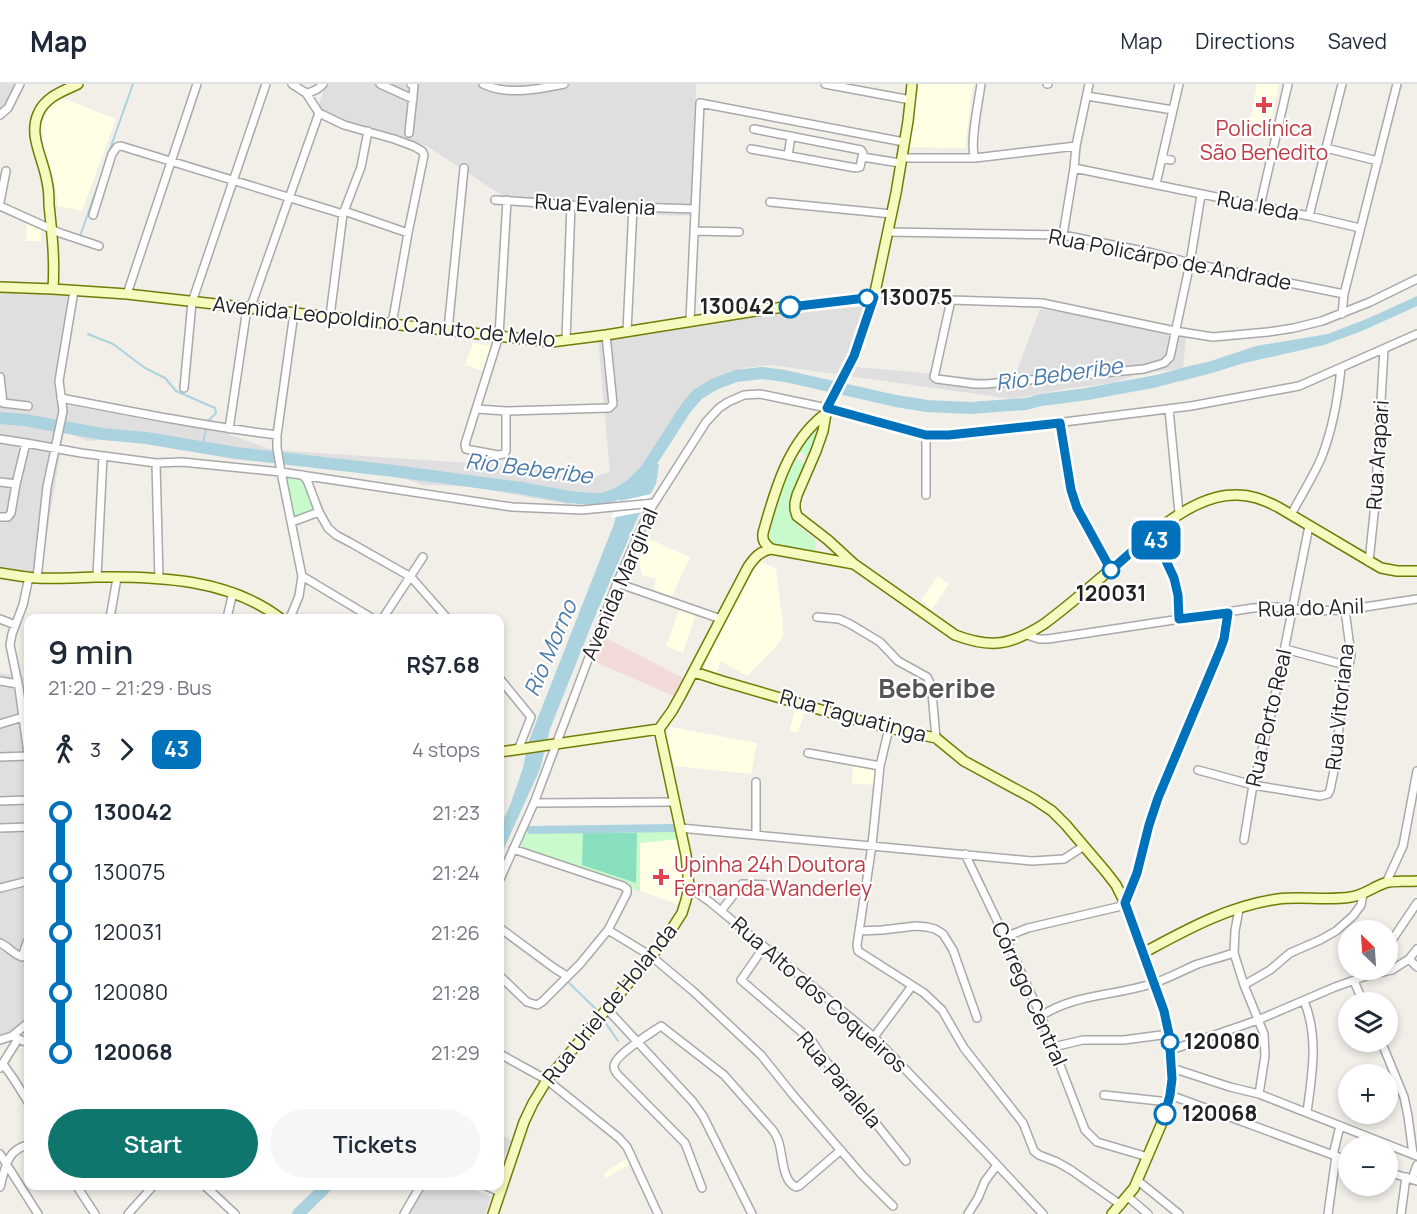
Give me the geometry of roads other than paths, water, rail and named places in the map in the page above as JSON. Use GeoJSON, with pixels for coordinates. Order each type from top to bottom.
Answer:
{"type":"FeatureCollection","features":[{"type":"Feature","properties":{"kind":"street"},"geometry":{"type":"LineString","coordinates":[[0,115],[8,108],[20,84]]}},
{"type":"Feature","properties":{"kind":"street"},"geometry":{"type":"LineString","coordinates":[[53,289],[54,250],[48,182],[37,144],[36,121],[46,101],[78,84]]}},
{"type":"Feature","properties":{"kind":"street"},"geometry":{"type":"LineString","coordinates":[[127,294],[197,84]]}},
{"type":"Feature","properties":{"kind":"street"},"geometry":{"type":"LineString","coordinates":[[184,388],[192,302],[266,84]]}},
{"type":"Feature","properties":{"kind":"street"},"geometry":{"type":"LineString","coordinates":[[292,84],[306,93],[319,113],[344,125],[394,139],[419,149],[423,153],[425,158],[408,233],[392,324]]}},
{"type":"Feature","properties":{"kind":"street"},"geometry":{"type":"LineString","coordinates":[[306,93],[313,93],[323,84]]}},
{"type":"Feature","properties":{"kind":"street"},"geometry":{"type":"LineString","coordinates":[[380,84],[413,99]]}},
{"type":"Feature","properties":{"kind":"street"},"geometry":{"type":"LineString","coordinates":[[409,133],[414,86],[411,84]]}},
{"type":"Feature","properties":{"kind":"street"},"geometry":{"type":"LineString","coordinates":[[483,84],[495,89],[521,91],[564,84]]}},
{"type":"Feature","properties":{"kind":"street"},"geometry":{"type":"LineString","coordinates":[[825,84],[910,100]]}},
{"type":"Feature","properties":{"kind":"street"},"geometry":{"type":"LineString","coordinates":[[771,549],[762,538],[782,473],[798,442],[826,411],[833,398],[854,356],[875,295],[892,214],[912,84]]}},
{"type":"Feature","properties":{"kind":"street"},"geometry":{"type":"LineString","coordinates":[[975,158],[973,151],[981,84]]}},
{"type":"Feature","properties":{"kind":"street"},"geometry":{"type":"LineString","coordinates":[[1063,235],[1076,146],[1089,84]]}},
{"type":"Feature","properties":{"kind":"street"},"geometry":{"type":"LineString","coordinates":[[1156,184],[1179,84]]}},
{"type":"Feature","properties":{"kind":"street"},"geometry":{"type":"LineString","coordinates":[[1260,206],[1288,84]]}},
{"type":"Feature","properties":{"kind":"street"},"geometry":{"type":"LineString","coordinates":[[1309,216],[1342,84]]}},
{"type":"Feature","properties":{"kind":"street"},"geometry":{"type":"LineString","coordinates":[[1342,314],[1344,294],[1397,84]]}},
{"type":"Feature","properties":{"kind":"street"},"geometry":{"type":"LineString","coordinates":[[1087,96],[1173,110]]}},
{"type":"Feature","properties":{"kind":"street"},"geometry":{"type":"LineString","coordinates":[[690,321],[700,103],[904,142]]}},
{"type":"Feature","properties":{"kind":"street"},"geometry":{"type":"LineString","coordinates":[[229,429],[246,315],[319,113]]}},
{"type":"Feature","properties":{"kind":"street"},"geometry":{"type":"LineString","coordinates":[[751,149],[856,168],[860,167],[863,153],[861,150],[754,129]]}},
{"type":"Feature","properties":{"kind":"street"},"geometry":{"type":"LineString","coordinates":[[330,316],[344,213],[361,167],[368,131]]}},
{"type":"Feature","properties":{"kind":"street"},"geometry":{"type":"LineString","coordinates":[[788,156],[791,136]]}},
{"type":"Feature","properties":{"kind":"street"},"geometry":{"type":"LineString","coordinates":[[862,157],[901,161],[975,158],[1076,146]]}},
{"type":"Feature","properties":{"kind":"street"},"geometry":{"type":"LineString","coordinates":[[93,215],[111,154],[117,147],[126,147],[408,233]]}},
{"type":"Feature","properties":{"kind":"street"},"geometry":{"type":"LineString","coordinates":[[1326,148],[1378,161]]}},
{"type":"Feature","properties":{"kind":"street"},"geometry":{"type":"LineString","coordinates":[[1162,158],[1171,160]]}},
{"type":"Feature","properties":{"kind":"street"},"geometry":{"type":"LineString","coordinates":[[448,330],[464,168]]}},
{"type":"Feature","properties":{"kind":"street","name":"Rua Ieda"},"geometry":{"type":"LineString","coordinates":[[1074,168],[1360,228]]}},
{"type":"Feature","properties":{"kind":"street"},"geometry":{"type":"LineString","coordinates":[[6,171],[0,204],[52,230],[99,246]]}},
{"type":"Feature","properties":{"kind":"street"},"geometry":{"type":"LineString","coordinates":[[1258,179],[1266,181]]}},
{"type":"Feature","properties":{"kind":"street"},"geometry":{"type":"LineString","coordinates":[[951,300],[934,377],[937,379],[986,384],[1144,369],[1164,363],[1170,357],[1190,263],[1201,195]]}},
{"type":"Feature","properties":{"kind":"street","name":"Rua Evalenia"},"geometry":{"type":"LineString","coordinates":[[495,200],[695,209]]}},
{"type":"Feature","properties":{"kind":"street"},"geometry":{"type":"LineString","coordinates":[[506,411],[506,452],[498,455],[469,450],[465,446],[499,336],[507,200]]}},
{"type":"Feature","properties":{"kind":"street"},"geometry":{"type":"LineString","coordinates":[[770,202],[892,214]]}},
{"type":"Feature","properties":{"kind":"street"},"geometry":{"type":"LineString","coordinates":[[566,340],[571,205]]}},
{"type":"Feature","properties":{"kind":"street"},"geometry":{"type":"LineString","coordinates":[[627,331],[633,207]]}},
{"type":"Feature","properties":{"kind":"street"},"geometry":{"type":"LineString","coordinates":[[694,231],[739,232]]}},
{"type":"Feature","properties":{"kind":"street","name":"Rua Policárpo de Andrade"},"geometry":{"type":"LineString","coordinates":[[888,232],[1063,235],[1344,294]]}},
{"type":"Feature","properties":{"kind":"street"},"geometry":{"type":"LineString","coordinates":[[875,295],[1042,303],[1201,336],[1225,337],[1294,328],[1322,321],[1417,279]]}},
{"type":"Feature","properties":{"kind":"street","name":"Avenida Leopoldino Canuto de Melo"},"geometry":{"type":"LineString","coordinates":[[0,287],[127,294],[536,341],[606,335],[768,309],[875,295]]}},
{"type":"Feature","properties":{"kind":"street"},"geometry":{"type":"LineString","coordinates":[[24,725],[10,645],[33,578],[47,487],[63,411],[59,381],[74,291]]}},
{"type":"Feature","properties":{"kind":"street"},"geometry":{"type":"LineString","coordinates":[[292,614],[299,596],[302,576],[281,472],[277,435],[294,313]]}},
{"type":"Feature","properties":{"kind":"street","name":"Avenida Marginal"},"geometry":{"type":"LineString","coordinates":[[504,870],[534,803],[552,745],[651,503],[706,422],[718,408],[728,402],[744,395],[760,394],[926,435],[949,435],[1191,406],[1299,386],[1417,334]]}},
{"type":"Feature","properties":{"kind":"street"},"geometry":{"type":"LineString","coordinates":[[477,409],[506,411],[611,407],[613,404],[606,335]]}},
{"type":"Feature","properties":{"kind":"street","name":"Rua Arapari"},"geometry":{"type":"LineString","coordinates":[[1369,562],[1376,494],[1384,349]]}},
{"type":"Feature","properties":{"kind":"street"},"geometry":{"type":"LineString","coordinates":[[1291,514],[1324,449],[1338,400],[1341,368]]}},
{"type":"Feature","properties":{"kind":"street"},"geometry":{"type":"LineString","coordinates":[[0,377],[3,403],[28,406]]}},
{"type":"Feature","properties":{"kind":"street"},"geometry":{"type":"LineString","coordinates":[[61,398],[203,425],[277,435]]}},
{"type":"Feature","properties":{"kind":"street"},"geometry":{"type":"LineString","coordinates":[[1169,409],[1179,513]]}},
{"type":"Feature","properties":{"kind":"street"},"geometry":{"type":"LineString","coordinates":[[826,411],[823,431],[795,503],[797,516],[854,564],[955,635],[970,641],[994,644],[1027,635],[1051,619],[1179,513],[1218,496],[1249,495],[1261,499],[1291,514],[1381,568],[1417,571]]}},
{"type":"Feature","properties":{"kind":"street"},"geometry":{"type":"LineString","coordinates":[[1060,423],[1071,490],[1077,508],[1111,570]]}},
{"type":"Feature","properties":{"kind":"street"},"geometry":{"type":"LineString","coordinates":[[926,435],[926,495]]}},
{"type":"Feature","properties":{"kind":"street"},"geometry":{"type":"LineString","coordinates":[[0,439],[156,463],[182,462],[281,472],[512,507],[571,510],[616,508],[651,503]]}},
{"type":"Feature","properties":{"kind":"street"},"geometry":{"type":"LineString","coordinates":[[798,442],[807,439],[812,441],[816,451]]}},
{"type":"Feature","properties":{"kind":"street"},"geometry":{"type":"LineString","coordinates":[[0,518],[8,517],[11,513],[26,442]]}},
{"type":"Feature","properties":{"kind":"street"},"geometry":{"type":"LineString","coordinates":[[97,577],[103,456]]}},
{"type":"Feature","properties":{"kind":"street"},"geometry":{"type":"LineString","coordinates":[[156,463],[159,579]]}},
{"type":"Feature","properties":{"kind":"street"},"geometry":{"type":"LineString","coordinates":[[302,475],[307,480],[319,512],[328,528],[336,535],[411,577],[443,614]]}},
{"type":"Feature","properties":{"kind":"street"},"geometry":{"type":"LineString","coordinates":[[0,482],[16,484]]}},
{"type":"Feature","properties":{"kind":"street"},"geometry":{"type":"LineString","coordinates":[[292,522],[319,512]]}},
{"type":"Feature","properties":{"kind":"street","name":"Rua Porto Real"},"geometry":{"type":"LineString","coordinates":[[1244,840],[1253,785],[1273,706],[1309,526]]}},
{"type":"Feature","properties":{"kind":"street"},"geometry":{"type":"LineString","coordinates":[[1153,533],[1174,578],[1178,595],[1179,619]]}},
{"type":"Feature","properties":{"kind":"street"},"geometry":{"type":"LineString","coordinates":[[816,558],[828,552],[828,540]]}},
{"type":"Feature","properties":{"kind":"street"},"geometry":{"type":"LineString","coordinates":[[504,751],[659,729],[694,672],[748,567],[762,551],[771,549],[854,564]]}},
{"type":"Feature","properties":{"kind":"street"},"geometry":{"type":"LineString","coordinates":[[386,614],[423,558]]}},
{"type":"Feature","properties":{"kind":"street"},"geometry":{"type":"LineString","coordinates":[[0,573],[33,578],[97,577],[159,579],[191,583],[233,592],[260,604],[274,614]]}},
{"type":"Feature","properties":{"kind":"street"},"geometry":{"type":"LineString","coordinates":[[302,576],[365,614]]}},
{"type":"Feature","properties":{"kind":"street"},"geometry":{"type":"LineString","coordinates":[[111,614],[117,578]]}},
{"type":"Feature","properties":{"kind":"street"},"geometry":{"type":"LineString","coordinates":[[617,583],[722,620]]}},
{"type":"Feature","properties":{"kind":"street"},"geometry":{"type":"LineString","coordinates":[[228,614],[233,592]]}},
{"type":"Feature","properties":{"kind":"street","name":"Rua do Anil"},"geometry":{"type":"LineString","coordinates":[[1027,635],[1048,639],[1253,608],[1345,610],[1417,599]]}},
{"type":"Feature","properties":{"kind":"street","name":"Rua Vitoriana"},"geometry":{"type":"LineString","coordinates":[[1253,785],[1320,796],[1328,794],[1336,761],[1341,705],[1349,666],[1350,646],[1345,610]]}},
{"type":"Feature","properties":{"kind":"street"},"geometry":{"type":"LineString","coordinates":[[1005,937],[1028,928],[1126,904],[1158,798],[1220,650],[1228,613]]}},
{"type":"Feature","properties":{"kind":"street"},"geometry":{"type":"LineString","coordinates":[[817,617],[839,619],[850,624],[880,642],[898,661],[927,677],[932,693],[936,738]]}},
{"type":"Feature","properties":{"kind":"street"},"geometry":{"type":"LineString","coordinates":[[0,619],[15,625]]}},
{"type":"Feature","properties":{"kind":"street"},"geometry":{"type":"LineString","coordinates":[[1285,649],[1349,666]]}},
{"type":"Feature","properties":{"kind":"street","name":"Rua Taguatinga"},"geometry":{"type":"LineString","coordinates":[[694,672],[889,729],[936,738],[963,760],[1044,804],[1066,825],[1111,879],[1126,904],[1164,1011],[1172,1068],[1170,1099],[1148,1157],[1128,1197],[1113,1214]]}},
{"type":"Feature","properties":{"kind":"street"},"geometry":{"type":"LineString","coordinates":[[0,681],[18,684]]}},
{"type":"Feature","properties":{"kind":"street"},"geometry":{"type":"LineString","coordinates":[[504,686],[531,717],[521,749]]}},
{"type":"Feature","properties":{"kind":"street"},"geometry":{"type":"LineString","coordinates":[[0,724],[23,717]]}},
{"type":"Feature","properties":{"kind":"street","name":"Rua Uriel de Holanda"},"geometry":{"type":"LineString","coordinates":[[504,1180],[524,1122],[547,1080],[651,956],[682,913],[689,887],[686,855],[659,729]]}},
{"type":"Feature","properties":{"kind":"street"},"geometry":{"type":"LineString","coordinates":[[889,729],[880,766],[872,845],[856,948],[924,993],[942,1010],[964,1048],[1023,1124],[1034,1151],[1038,1155],[1071,1170],[1121,1205]]}},
{"type":"Feature","properties":{"kind":"street"},"geometry":{"type":"LineString","coordinates":[[808,753],[880,766]]}},
{"type":"Feature","properties":{"kind":"street"},"geometry":{"type":"LineString","coordinates":[[0,757],[24,755]]}},
{"type":"Feature","properties":{"kind":"street"},"geometry":{"type":"LineString","coordinates":[[1198,770],[1253,785]]}},
{"type":"Feature","properties":{"kind":"street"},"geometry":{"type":"LineString","coordinates":[[1386,883],[1403,846],[1417,771]]}},
{"type":"Feature","properties":{"kind":"street"},"geometry":{"type":"LineString","coordinates":[[756,782],[756,835]]}},
{"type":"Feature","properties":{"kind":"street"},"geometry":{"type":"LineString","coordinates":[[0,801],[24,800]]}},
{"type":"Feature","properties":{"kind":"street"},"geometry":{"type":"LineString","coordinates":[[534,803],[674,802]]}},
{"type":"Feature","properties":{"kind":"street"},"geometry":{"type":"LineString","coordinates":[[0,828],[24,827]]}},
{"type":"Feature","properties":{"kind":"street"},"geometry":{"type":"LineString","coordinates":[[680,828],[1041,861],[1064,859],[1084,846]]}},
{"type":"Feature","properties":{"kind":"street"},"geometry":{"type":"LineString","coordinates":[[504,982],[527,1002],[537,1005],[542,1002],[580,964],[608,930],[627,893],[627,889],[623,886],[513,849]]}},
{"type":"Feature","properties":{"kind":"street","name":"Córrego Central"},"geometry":{"type":"LineString","coordinates":[[965,854],[1041,1016],[1085,1130],[1097,1142],[1148,1157]]}},
{"type":"Feature","properties":{"kind":"street"},"geometry":{"type":"LineString","coordinates":[[1143,953],[1209,918],[1239,909],[1276,900],[1341,898],[1363,894],[1386,883],[1417,881]]}},
{"type":"Feature","properties":{"kind":"street"},"geometry":{"type":"LineString","coordinates":[[0,888],[24,882]]}},
{"type":"Feature","properties":{"kind":"street"},"geometry":{"type":"LineString","coordinates":[[721,911],[742,884],[772,885]]}},
{"type":"Feature","properties":{"kind":"street","name":"Rua Alto dos Coqueiros"},"geometry":{"type":"LineString","coordinates":[[689,887],[874,1037],[1042,1214]]}},
{"type":"Feature","properties":{"kind":"street"},"geometry":{"type":"LineString","coordinates":[[1244,985],[1270,970],[1290,953],[1336,931],[1353,916],[1361,905],[1363,894]]}},
{"type":"Feature","properties":{"kind":"street"},"geometry":{"type":"LineString","coordinates":[[1398,931],[1417,903]]}},
{"type":"Feature","properties":{"kind":"street"},"geometry":{"type":"LineString","coordinates":[[1239,909],[1234,954],[1264,1034],[1265,1056],[1258,1094]]}},
{"type":"Feature","properties":{"kind":"street"},"geometry":{"type":"LineString","coordinates":[[860,931],[927,927],[942,934],[953,950],[977,1018]]}},
{"type":"Feature","properties":{"kind":"street"},"geometry":{"type":"LineString","coordinates":[[608,930],[651,956],[683,982],[760,1055],[841,1150],[893,1206]]}},
{"type":"Feature","properties":{"kind":"street"},"geometry":{"type":"LineString","coordinates":[[504,931],[567,976]]}},
{"type":"Feature","properties":{"kind":"street"},"geometry":{"type":"LineString","coordinates":[[0,943],[8,947],[15,955],[22,957],[24,951]]}},
{"type":"Feature","properties":{"kind":"street","name":"Rua Paralela"},"geometry":{"type":"LineString","coordinates":[[764,947],[741,980],[812,1041],[906,1161]]}},
{"type":"Feature","properties":{"kind":"street"},"geometry":{"type":"LineString","coordinates":[[1171,1050],[1258,1020],[1366,976],[1392,970],[1409,959],[1417,949]]}},
{"type":"Feature","properties":{"kind":"street"},"geometry":{"type":"LineString","coordinates":[[1041,1016],[1069,1002],[1153,984],[1212,959],[1234,954]]}},
{"type":"Feature","properties":{"kind":"street"},"geometry":{"type":"LineString","coordinates":[[1409,959],[1417,967]]}},
{"type":"Feature","properties":{"kind":"street"},"geometry":{"type":"LineString","coordinates":[[1354,981],[1359,992]]}},
{"type":"Feature","properties":{"kind":"street"},"geometry":{"type":"LineString","coordinates":[[874,1037],[912,986]]}},
{"type":"Feature","properties":{"kind":"street"},"geometry":{"type":"LineString","coordinates":[[1304,1001],[1309,1012],[1314,1046],[1307,1112]]}},
{"type":"Feature","properties":{"kind":"street"},"geometry":{"type":"LineString","coordinates":[[607,1009],[703,1116],[752,1214]]}},
{"type":"Feature","properties":{"kind":"street"},"geometry":{"type":"LineString","coordinates":[[702,1188],[686,1143],[615,1072],[613,1065],[615,1060],[637,1042],[661,1026],[724,1075],[775,1134],[787,1178],[792,1186],[796,1188],[800,1186],[841,1150]]}},
{"type":"Feature","properties":{"kind":"street"},"geometry":{"type":"LineString","coordinates":[[24,1027],[15,1037],[1,1066],[13,1078],[24,1096]]}},
{"type":"Feature","properties":{"kind":"street"},"geometry":{"type":"LineString","coordinates":[[1053,1047],[1083,1040],[1124,1040],[1169,1034]]}},
{"type":"Feature","properties":{"kind":"street"},"geometry":{"type":"LineString","coordinates":[[0,1040],[15,1037],[24,1041]]}},
{"type":"Feature","properties":{"kind":"street"},"geometry":{"type":"LineString","coordinates":[[1386,1052],[1404,1097],[1415,1155]]}},
{"type":"Feature","properties":{"kind":"street"},"geometry":{"type":"LineString","coordinates":[[504,1056],[547,1080],[623,1142],[658,1214]]}},
{"type":"Feature","properties":{"kind":"street"},"geometry":{"type":"LineString","coordinates":[[1172,1068],[1258,1094],[1415,1155]]}},
{"type":"Feature","properties":{"kind":"street"},"geometry":{"type":"LineString","coordinates":[[1104,1095],[1170,1099],[1338,1157]]}},
{"type":"Feature","properties":{"kind":"street"},"geometry":{"type":"LineString","coordinates":[[1328,1214],[1340,1126]]}},
{"type":"Feature","properties":{"kind":"street"},"geometry":{"type":"LineString","coordinates":[[0,1187],[12,1153],[24,1146]]}},
{"type":"Feature","properties":{"kind":"street"},"geometry":{"type":"LineString","coordinates":[[0,1154],[38,1214]]}},
{"type":"Feature","properties":{"kind":"street"},"geometry":{"type":"LineString","coordinates":[[968,1214],[978,1198],[984,1181],[997,1165]]}},
{"type":"Feature","properties":{"kind":"street"},"geometry":{"type":"LineString","coordinates":[[1401,1214],[1417,1165]]}},
{"type":"Feature","properties":{"kind":"street"},"geometry":{"type":"LineString","coordinates":[[1137,1180],[1179,1214]]}},
{"type":"Feature","properties":{"kind":"street"},"geometry":{"type":"LineString","coordinates":[[79,1190],[95,1214]]}},
{"type":"Feature","properties":{"kind":"street"},"geometry":{"type":"LineString","coordinates":[[128,1214],[150,1190]]}},
{"type":"Feature","properties":{"kind":"street"},"geometry":{"type":"LineString","coordinates":[[209,1190],[235,1214]]}},
{"type":"Feature","properties":{"kind":"street"},"geometry":{"type":"LineString","coordinates":[[404,1214],[418,1190]]}},
{"type":"Feature","properties":{"kind":"street"},"geometry":{"type":"LineString","coordinates":[[495,1190],[500,1192]]}},
{"type":"Feature","properties":{"kind":"street","name":"Rua Uriel de Holanda"},"geometry":{"type":"LineString","coordinates":[[493,1214],[500,1192]]}},
{"type":"Feature","properties":{"kind":"street"},"geometry":{"type":"LineString","coordinates":[[1128,1197],[1148,1214]]}},
{"type":"Feature","properties":{"kind":"water"},"geometry":{"type":"Polygon","coordinates":[[[1417,296],[1417,306],[1324,345],[1244,363],[1181,381],[1179,369],[1256,346],[1328,334],[1417,296]]]}},
{"type":"Feature","properties":{"kind":"water"},"geometry":{"type":"Polygon","coordinates":[[[656,463],[659,465],[656,484],[638,517],[593,621],[550,729],[540,769],[504,848],[504,818],[523,768],[528,743],[614,524],[621,496],[635,488],[656,463]]]}},
{"type":"Feature","properties":{"kind":"waterway"},"geometry":{"type":"LineString","coordinates":[[109,152],[133,84]]}},
{"type":"Feature","properties":{"kind":"waterway"},"geometry":{"type":"LineString","coordinates":[[80,236],[107,160]]}},
{"type":"Feature","properties":{"kind":"waterway"},"geometry":{"type":"LineString","coordinates":[[88,334],[113,344],[145,368],[165,378],[176,391],[215,408],[216,413],[208,421],[202,447]]}},
{"type":"Feature","properties":{"kind":"waterway","name":"Rio Beberibe"},"geometry":{"type":"LineString","coordinates":[[0,418],[236,453],[394,471],[570,497],[603,499],[631,485],[646,470],[686,408],[698,394],[736,376],[762,373],[785,376],[896,401],[927,406],[970,408],[1026,404],[1087,394],[1157,381],[1194,371]]}},
{"type":"Feature","properties":{"kind":"waterway"},"geometry":{"type":"LineString","coordinates":[[531,830],[674,828]]}},
{"type":"Feature","properties":{"kind":"waterway"},"geometry":{"type":"LineString","coordinates":[[568,982],[598,1011]]}},
{"type":"Feature","properties":{"kind":"waterway"},"geometry":{"type":"LineString","coordinates":[[605,1022],[618,1041]]}},
{"type":"Feature","properties":{"kind":"waterway","name":"Rio Morno"},"geometry":{"type":"LineString","coordinates":[[298,1214],[323,1190]]}},
{"type":"Feature","properties":{"kind":"place","name":"Policlínica São Benedito"},"geometry":{"type":"Point","coordinates":[1264,105]}},
{"type":"Feature","properties":{"kind":"place","name":"130075"},"geometry":{"type":"Point","coordinates":[867,298]}},
{"type":"Feature","properties":{"kind":"place","name":"130042"},"geometry":{"type":"Point","coordinates":[790,307]}},
{"type":"Feature","properties":{"kind":"place","name":"120031"},"geometry":{"type":"Point","coordinates":[1111,570]}},
{"type":"Feature","properties":{"kind":"place","name":"Upinha 24h Doutora Fernanda Wanderley"},"geometry":{"type":"Point","coordinates":[661,877]}},
{"type":"Feature","properties":{"kind":"place","name":"120080"},"geometry":{"type":"Point","coordinates":[1170,1042]}},
{"type":"Feature","properties":{"kind":"place","name":"120068"},"geometry":{"type":"Point","coordinates":[1165,1114]}},
{"type":"Feature","properties":{"kind":"district","name":"Beberibe"},"geometry":{"type":"Point","coordinates":[937,689]}}]}
